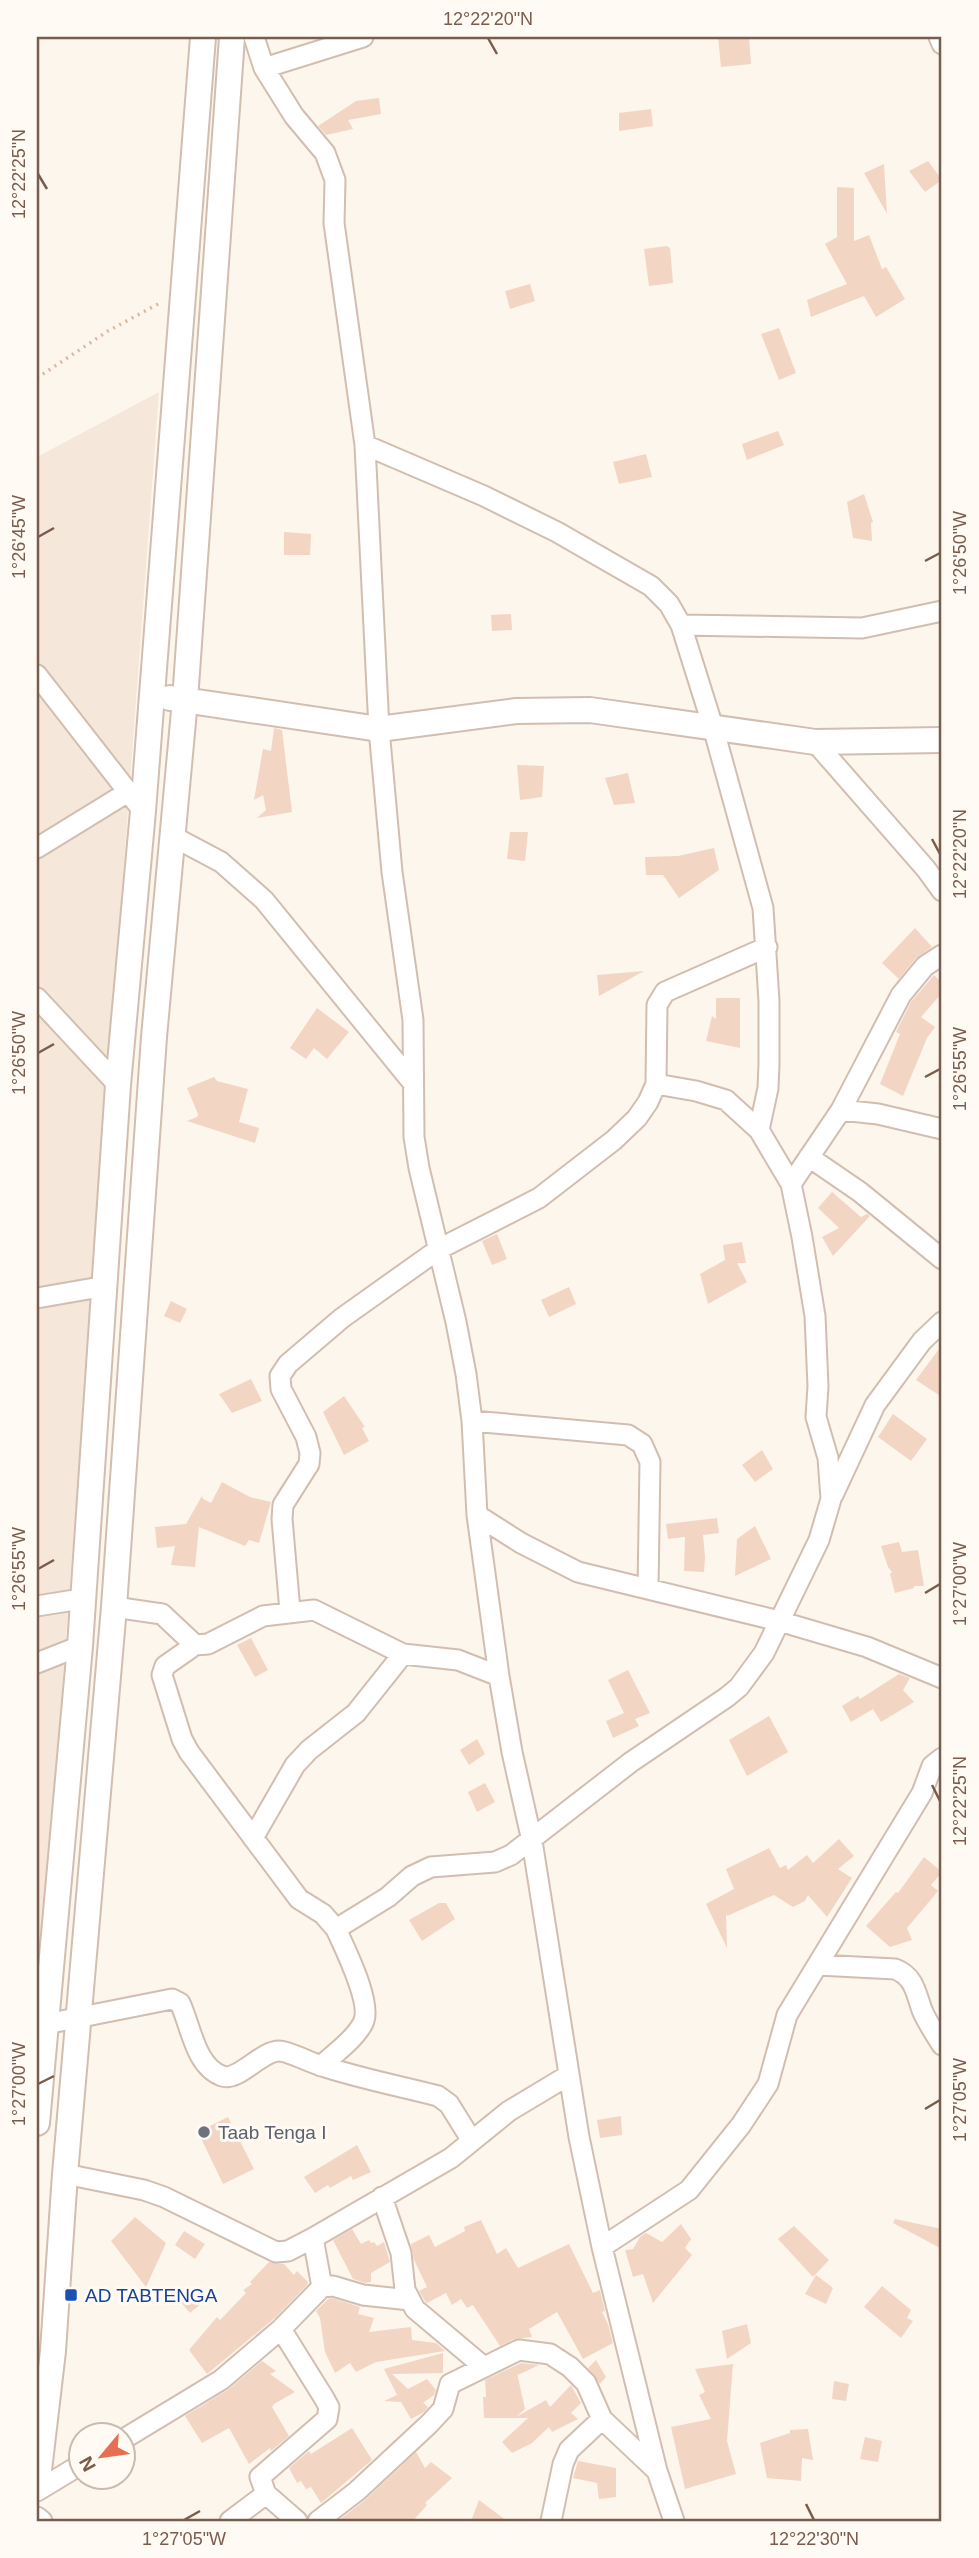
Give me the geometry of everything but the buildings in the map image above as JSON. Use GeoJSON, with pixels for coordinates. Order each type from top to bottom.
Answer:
{"type":"FeatureCollection","features":[{"type":"Feature","properties":{"kind":"street"},"geometry":{"type":"LineString","coordinates":[[37,2123],[46,2024],[43,1995],[80,1646],[81,1599],[106,1286],[118,1085],[144,811],[204,37]]}},
{"type":"Feature","properties":{"kind":"street"},"geometry":{"type":"LineString","coordinates":[[37,2489],[53,2351],[65,2174],[114,1607],[154,1037],[185,700],[232,37]]}},
{"type":"Feature","properties":{"kind":"street"},"geometry":{"type":"LineString","coordinates":[[254,37],[264,68],[294,116],[324,153],[335,180],[334,223],[365,445],[379,729],[393,872],[413,1020],[414,1136],[419,1168],[456,1322],[472,1421],[477,1515],[499,1676],[512,1752],[532,1841],[579,2137],[602,2247],[657,2471],[674,2521]]}},
{"type":"Feature","properties":{"kind":"street"},"geometry":{"type":"LineString","coordinates":[[264,68],[363,37]]}},
{"type":"Feature","properties":{"kind":"street"},"geometry":{"type":"LineString","coordinates":[[939,37],[942,44]]}},
{"type":"Feature","properties":{"kind":"street"},"geometry":{"type":"LineString","coordinates":[[365,445],[484,496],[569,539],[651,586],[668,604],[681,625],[713,727],[763,908],[767,947],[769,1064],[768,1088],[759,1130]]}},
{"type":"Feature","properties":{"kind":"street"},"geometry":{"type":"LineString","coordinates":[[681,625],[862,628],[942,611]]}},
{"type":"Feature","properties":{"kind":"street"},"geometry":{"type":"LineString","coordinates":[[37,675],[144,811]]}},
{"type":"Feature","properties":{"kind":"street"},"geometry":{"type":"LineString","coordinates":[[152,696],[379,729],[516,711],[558,709],[590,710],[815,742],[942,740]]}},
{"type":"Feature","properties":{"kind":"street"},"geometry":{"type":"LineString","coordinates":[[815,742],[942,891]]}},
{"type":"Feature","properties":{"kind":"street"},"geometry":{"type":"LineString","coordinates":[[37,848],[128,792]]}},
{"type":"Feature","properties":{"kind":"street"},"geometry":{"type":"LineString","coordinates":[[172,836],[221,862],[250,886],[413,1083]]}},
{"type":"Feature","properties":{"kind":"street"},"geometry":{"type":"LineString","coordinates":[[290,1611],[283,1505],[309,1464],[310,1453],[306,1437],[281,1389],[280,1376],[288,1364],[342,1318],[439,1249],[539,1198],[637,1118],[656,1084],[657,1005],[664,992],[767,947]]}},
{"type":"Feature","properties":{"kind":"street"},"geometry":{"type":"LineString","coordinates":[[791,1184],[841,1110],[901,995],[914,977],[942,955]]}},
{"type":"Feature","properties":{"kind":"street"},"geometry":{"type":"LineString","coordinates":[[37,998],[118,1085]]}},
{"type":"Feature","properties":{"kind":"street"},"geometry":{"type":"LineString","coordinates":[[656,1084],[726,1100],[759,1130],[791,1184],[815,1316],[818,1386],[816,1417],[830,1465],[831,1499]]}},
{"type":"Feature","properties":{"kind":"street"},"geometry":{"type":"LineString","coordinates":[[841,1110],[878,1114],[942,1129]]}},
{"type":"Feature","properties":{"kind":"street"},"geometry":{"type":"LineString","coordinates":[[809,1157],[860,1192],[942,1259]]}},
{"type":"Feature","properties":{"kind":"street"},"geometry":{"type":"LineString","coordinates":[[37,1298],[106,1286]]}},
{"type":"Feature","properties":{"kind":"street"},"geometry":{"type":"LineString","coordinates":[[336,1929],[388,1897],[412,1876],[431,1867],[495,1862],[512,1855],[631,1762],[727,1698],[739,1687],[764,1653],[819,1540],[831,1499],[875,1405],[922,1341],[942,1322]]}},
{"type":"Feature","properties":{"kind":"street"},"geometry":{"type":"LineString","coordinates":[[472,1421],[628,1435],[642,1444],[650,1462],[648,1589]]}},
{"type":"Feature","properties":{"kind":"street"},"geometry":{"type":"LineString","coordinates":[[477,1515],[562,1566],[595,1577],[779,1621],[867,1647],[942,1678]]}},
{"type":"Feature","properties":{"kind":"street"},"geometry":{"type":"LineString","coordinates":[[37,1606],[81,1599]]}},
{"type":"Feature","properties":{"kind":"street"},"geometry":{"type":"LineString","coordinates":[[114,1607],[162,1614],[195,1645]]}},
{"type":"Feature","properties":{"kind":"street"},"geometry":{"type":"LineString","coordinates":[[321,2066],[359,2030],[366,2015],[349,1959],[336,1929],[323,1914],[299,1899],[210,1782],[182,1739],[162,1675],[165,1666],[195,1645],[208,1644],[263,1616],[314,1610],[403,1654],[458,1660],[499,1676]]}},
{"type":"Feature","properties":{"kind":"street"},"geometry":{"type":"LineString","coordinates":[[37,1663],[80,1646]]}},
{"type":"Feature","properties":{"kind":"street"},"geometry":{"type":"LineString","coordinates":[[253,1838],[295,1765],[309,1750],[356,1713],[403,1654]]}},
{"type":"Feature","properties":{"kind":"street"},"geometry":{"type":"LineString","coordinates":[[602,2247],[689,2190],[741,2125],[768,2084],[782,2027],[922,1793],[932,1766],[942,1758]]}},
{"type":"Feature","properties":{"kind":"street"},"geometry":{"type":"LineString","coordinates":[[818,1965],[895,1969],[906,1973],[915,1988],[922,2012],[942,2045]]}},
{"type":"Feature","properties":{"kind":"street"},"geometry":{"type":"LineString","coordinates":[[46,2024],[172,1999],[180,2003],[201,2055],[209,2066],[223,2076],[233,2076],[276,2051],[283,2051],[321,2066],[438,2096],[449,2104],[472,2141]]}},
{"type":"Feature","properties":{"kind":"street"},"geometry":{"type":"LineString","coordinates":[[65,2174],[154,2193],[184,2205],[276,2252],[288,2251],[451,2158],[509,2111],[569,2075]]}},
{"type":"Feature","properties":{"kind":"street"},"geometry":{"type":"LineString","coordinates":[[382,2197],[401,2253],[403,2280],[410,2300],[423,2317],[484,2367]]}},
{"type":"Feature","properties":{"kind":"street"},"geometry":{"type":"LineString","coordinates":[[313,2238],[322,2287]]}},
{"type":"Feature","properties":{"kind":"street"},"geometry":{"type":"LineString","coordinates":[[136,2432],[221,2380],[281,2329],[322,2287],[334,2286],[363,2295],[410,2300]]}},
{"type":"Feature","properties":{"kind":"street"},"geometry":{"type":"LineString","coordinates":[[281,2329],[329,2407],[329,2414],[260,2477],[266,2494],[297,2521]]}},
{"type":"Feature","properties":{"kind":"street"},"geometry":{"type":"LineString","coordinates":[[318,2521],[357,2491],[429,2424],[443,2409],[450,2384],[519,2350],[550,2354],[570,2367],[586,2384],[602,2419],[657,2471]]}},
{"type":"Feature","properties":{"kind":"street"},"geometry":{"type":"LineString","coordinates":[[551,2521],[566,2457],[580,2438],[602,2419]]}},
{"type":"Feature","properties":{"kind":"street"},"geometry":{"type":"LineString","coordinates":[[37,2489],[66,2473]]}},
{"type":"Feature","properties":{"kind":"street"},"geometry":{"type":"LineString","coordinates":[[230,2521],[266,2494]]}},
{"type":"Feature","properties":{"kind":"street"},"geometry":{"type":"LineString","coordinates":[[37,2516],[42,2521]]}},
{"type":"Feature","properties":{"kind":"path"},"geometry":{"type":"LineString","coordinates":[[37,378],[108,331],[184,290]]}},
{"type":"Feature","properties":{"kind":"shaded area"},"geometry":{"type":"Polygon","coordinates":[[[159,392],[112,1025],[37,2024],[37,457],[159,392]]]}},
{"type":"Feature","properties":{"kind":"place","name":"Taab Tenga I"},"geometry":{"type":"Point","coordinates":[204,2132]}},
{"type":"Feature","properties":{"kind":"place","name":"AD TABTENGA"},"geometry":{"type":"Point","coordinates":[71,2295]}}]}
